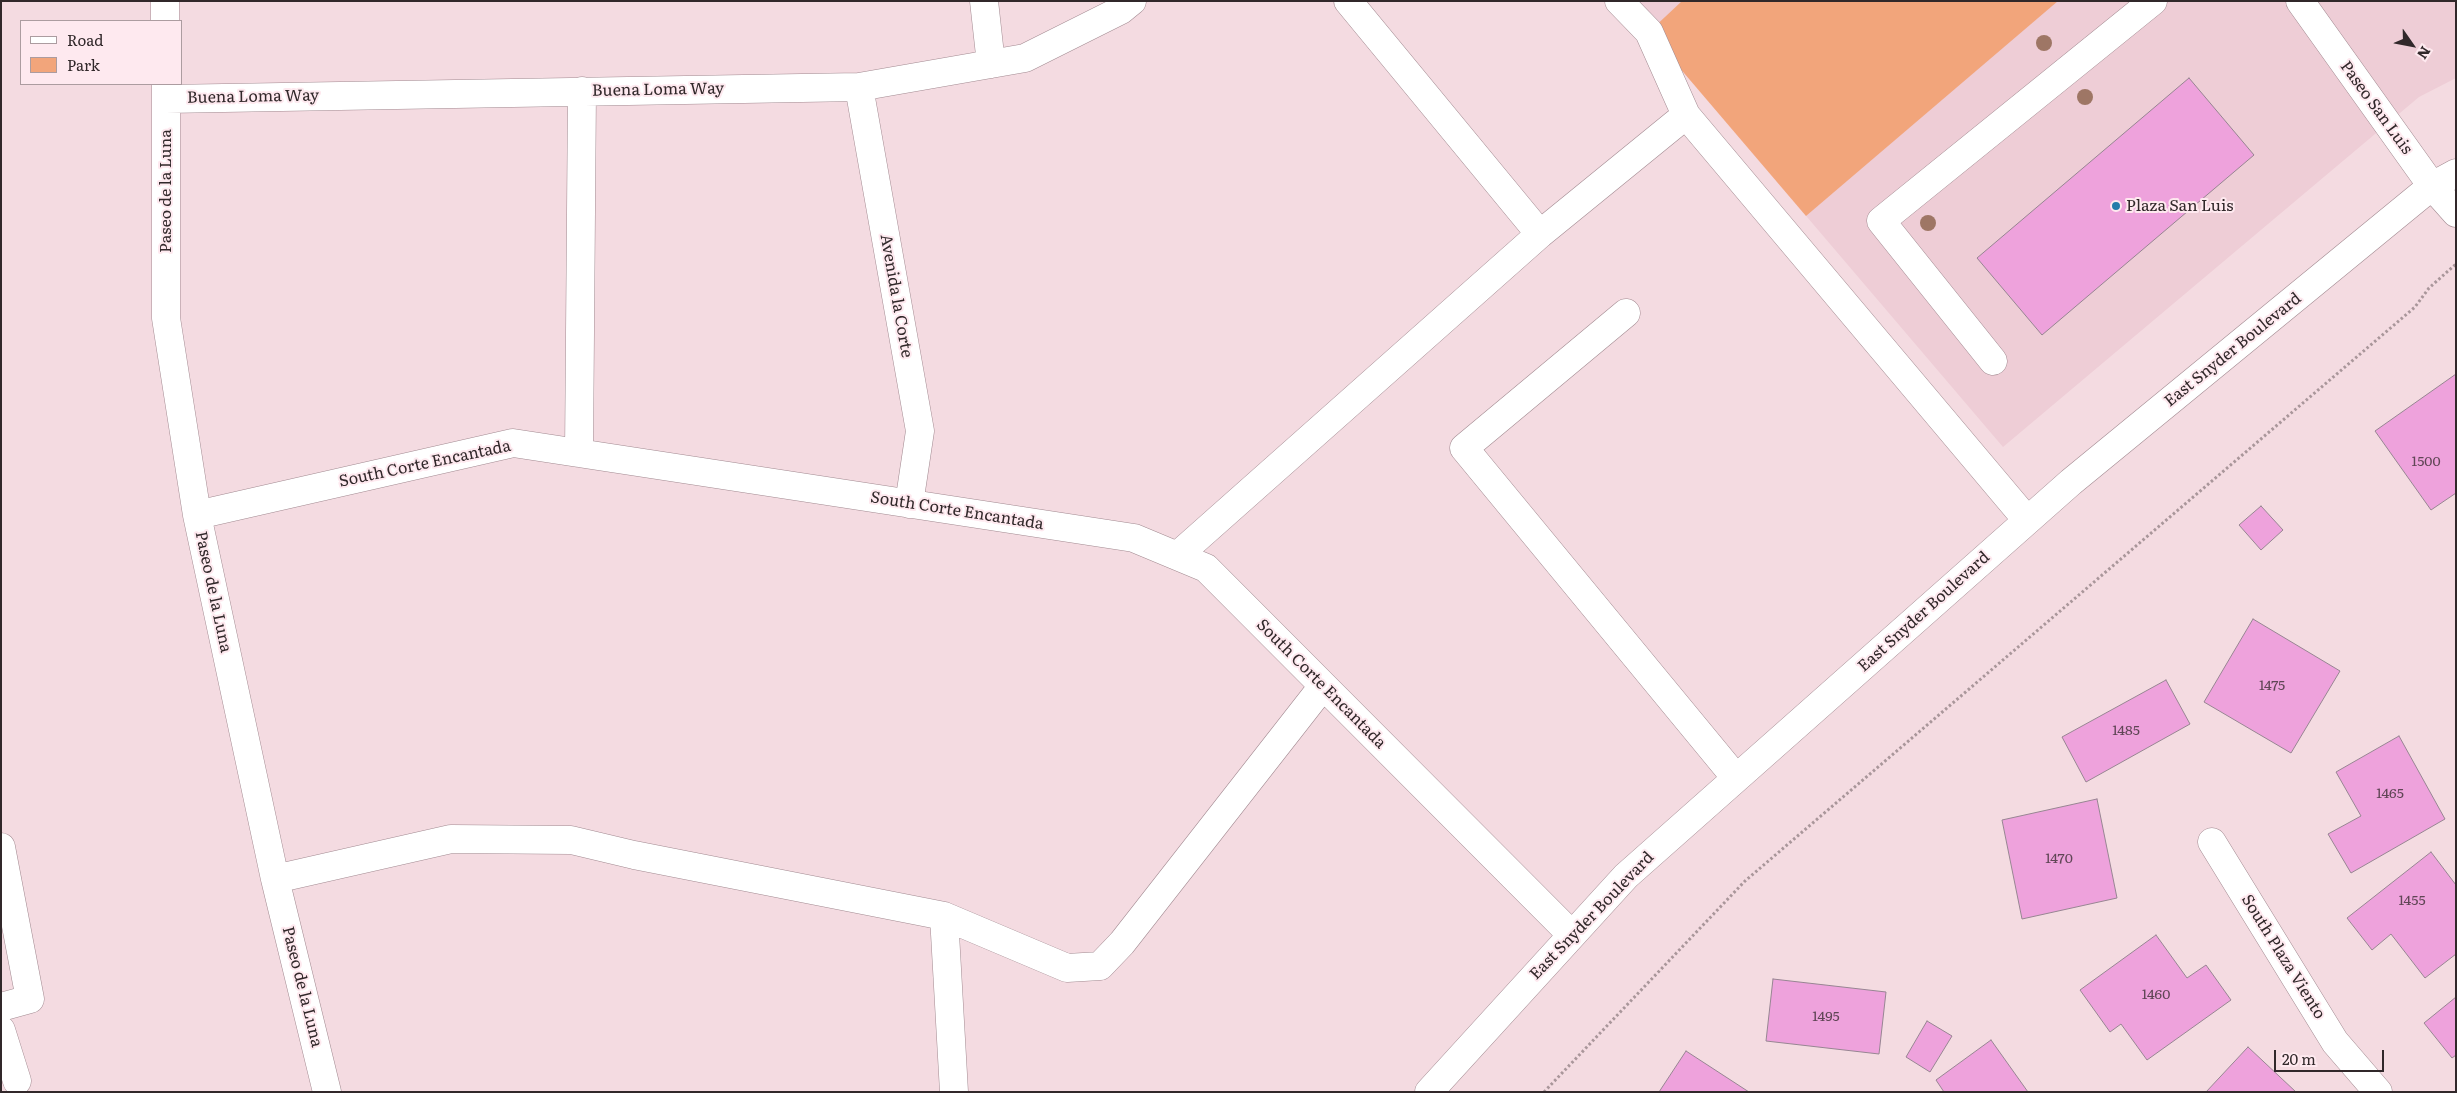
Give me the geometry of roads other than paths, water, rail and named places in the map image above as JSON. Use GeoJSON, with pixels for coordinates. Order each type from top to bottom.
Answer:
{"type":"FeatureCollection","features":[{"type":"Feature","properties":{"kind":"street"},"geometry":{"type":"LineString","coordinates":[[165,1],[165,20]]}},
{"type":"Feature","properties":{"kind":"street"},"geometry":{"type":"LineString","coordinates":[[984,1],[991,64]]}},
{"type":"Feature","properties":{"kind":"street","name":"Buena Loma Way"},"geometry":{"type":"LineString","coordinates":[[166,91],[582,91],[859,87],[1025,58],[1121,10],[1132,1]]}},
{"type":"Feature","properties":{"kind":"street"},"geometry":{"type":"LineString","coordinates":[[1348,1],[1540,234]]}},
{"type":"Feature","properties":{"kind":"street"},"geometry":{"type":"LineString","coordinates":[[1619,1],[1649,32],[1686,115],[2027,520]]}},
{"type":"Feature","properties":{"kind":"street"},"geometry":{"type":"LineString","coordinates":[[1994,361],[1881,221],[2153,1]]}},
{"type":"Feature","properties":{"kind":"street","name":"Paseo San Luis"},"geometry":{"type":"LineString","coordinates":[[2300,1],[2432,186],[2456,213]]}},
{"type":"Feature","properties":{"kind":"street","name":"Avenida la Corte"},"geometry":{"type":"LineString","coordinates":[[859,87],[920,431],[910,504]]}},
{"type":"Feature","properties":{"kind":"street","name":"Paseo de la Luna"},"geometry":{"type":"LineString","coordinates":[[166,91],[166,318],[197,515],[275,878],[327,1092]]}},
{"type":"Feature","properties":{"kind":"street"},"geometry":{"type":"LineString","coordinates":[[579,453],[582,91]]}},
{"type":"Feature","properties":{"kind":"street"},"geometry":{"type":"LineString","coordinates":[[1177,556],[1540,234],[1686,115]]}},
{"type":"Feature","properties":{"kind":"street","name":"East Snyder Boulevard"},"geometry":{"type":"LineString","coordinates":[[1429,1092],[1571,934],[1626,876],[2027,520],[2432,186],[2456,173]]}},
{"type":"Feature","properties":{"kind":"street"},"geometry":{"type":"LineString","coordinates":[[1626,313],[1464,448],[1736,778]]}},
{"type":"Feature","properties":{"kind":"street","name":"South Corte Encantada"},"geometry":{"type":"LineString","coordinates":[[197,515],[513,443],[1134,538],[1206,568],[1571,934]]}},
{"type":"Feature","properties":{"kind":"street"},"geometry":{"type":"LineString","coordinates":[[275,878],[451,839],[572,840],[634,855],[944,916],[1067,968],[1100,966],[1122,943],[1323,686]]}},
{"type":"Feature","properties":{"kind":"street","name":"South Plaza Viento"},"geometry":{"type":"LineString","coordinates":[[2212,842],[2335,1042],[2378,1092]]}},
{"type":"Feature","properties":{"kind":"street"},"geometry":{"type":"LineString","coordinates":[[1,847],[30,999],[1,1007]]}},
{"type":"Feature","properties":{"kind":"street"},"geometry":{"type":"LineString","coordinates":[[944,916],[954,1092]]}},
{"type":"Feature","properties":{"kind":"street"},"geometry":{"type":"LineString","coordinates":[[1,1030],[17,1081]]}},
{"type":"Feature","properties":{"kind":"place","name":"Plaza San Luis"},"geometry":{"type":"Point","coordinates":[2116,206]}}]}
